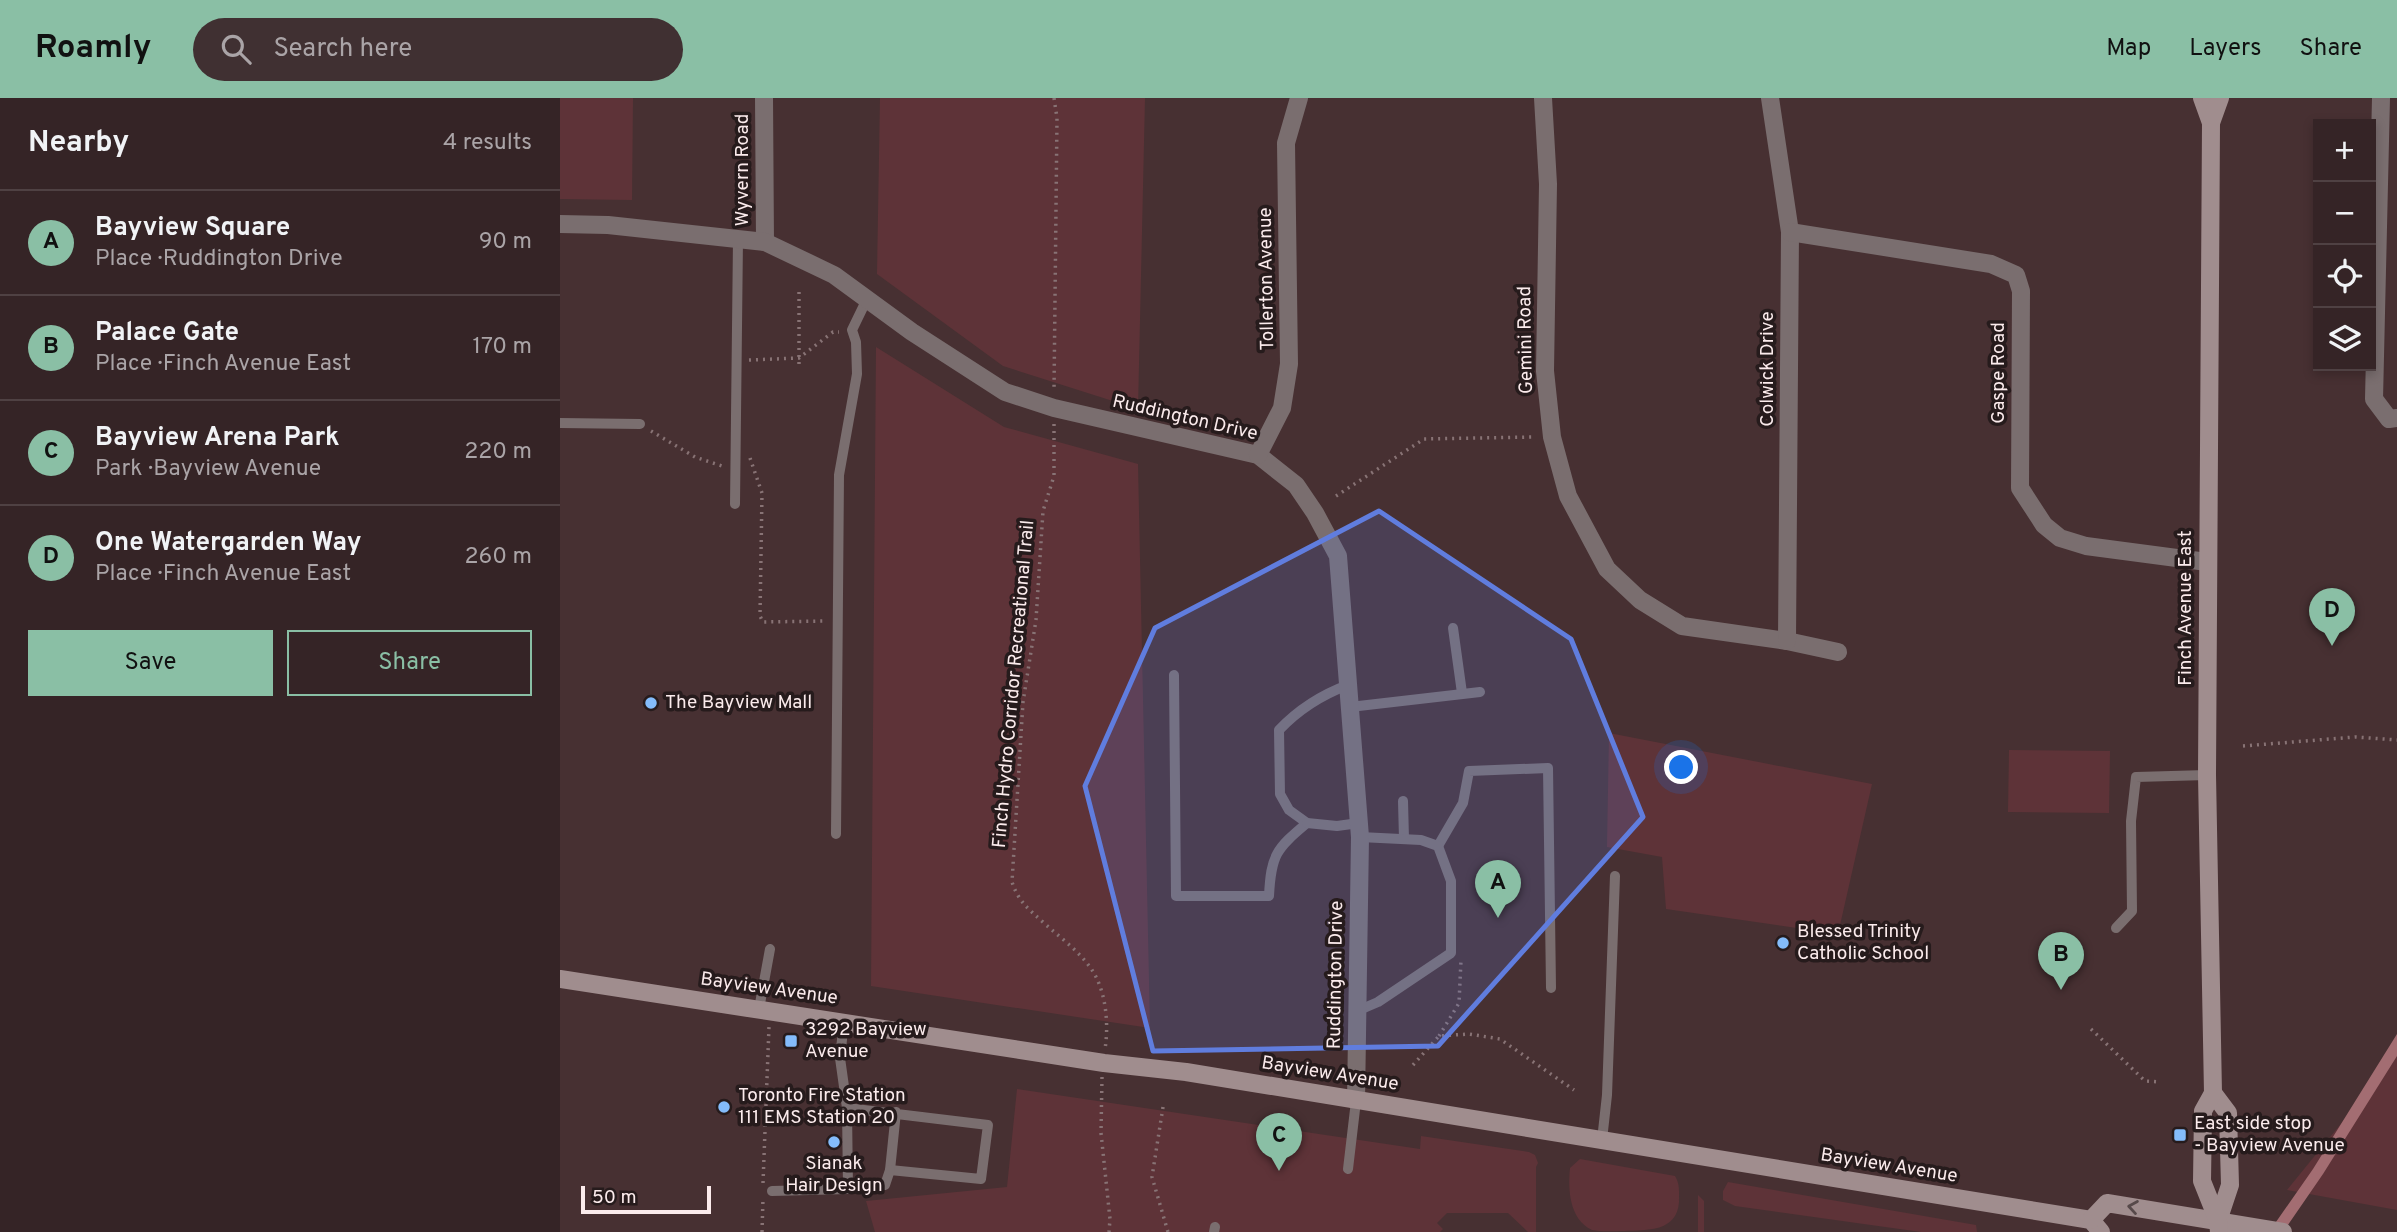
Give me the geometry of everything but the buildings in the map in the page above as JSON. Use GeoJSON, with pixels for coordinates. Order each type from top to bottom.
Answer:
{"type":"FeatureCollection","features":[{"type":"Feature","properties":{"kind":"main road","name":"Finch Avenue East"},"geometry":{"type":"LineString","coordinates":[[2202,98],[2211,123]]}},
{"type":"Feature","properties":{"kind":"main road","name":"Finch Avenue East"},"geometry":{"type":"LineString","coordinates":[[2219,1227],[2202,1181],[2203,1111],[2213,1093],[2207,775],[2207,562],[2211,123],[2220,98]]}},
{"type":"Feature","properties":{"kind":"main road","name":"Bayview Avenue"},"geometry":{"type":"LineString","coordinates":[[560,979],[1104,1063],[1186,1072],[1602,1140],[2096,1226],[2107,1203],[2219,1227],[2283,1232]]}},
{"type":"Feature","properties":{"kind":"main road","name":"Finch Avenue East"},"geometry":{"type":"LineString","coordinates":[[2213,1093],[2228,1113],[2230,1185],[2219,1227]]}},
{"type":"Feature","properties":{"kind":"street","name":"Wyvern Road"},"geometry":{"type":"LineString","coordinates":[[764,98],[765,242]]}},
{"type":"Feature","properties":{"kind":"street","name":"Tollerton Avenue"},"geometry":{"type":"LineString","coordinates":[[1258,455],[1282,408],[1289,363],[1286,143],[1299,98]]}},
{"type":"Feature","properties":{"kind":"street","name":"Gemini Road"},"geometry":{"type":"LineString","coordinates":[[1543,98],[1548,184],[1545,371],[1552,437],[1568,496],[1607,569],[1640,600],[1682,626],[1787,641],[1838,652]]}},
{"type":"Feature","properties":{"kind":"street","name":"Colwick Drive"},"geometry":{"type":"LineString","coordinates":[[1770,98],[1770,114],[1790,232],[1787,641]]}},
{"type":"Feature","properties":{"kind":"street"},"geometry":{"type":"LineString","coordinates":[[2381,98],[2374,399],[2389,418],[2397,418]]}},
{"type":"Feature","properties":{"kind":"street","name":"Ruddington Drive"},"geometry":{"type":"LineString","coordinates":[[560,224],[608,225],[765,242],[834,275],[912,332],[1005,392],[1054,408],[1258,455],[1296,485],[1338,556],[1359,830],[1356,1101]]}},
{"type":"Feature","properties":{"kind":"street","name":"Gaspe Road"},"geometry":{"type":"LineString","coordinates":[[1790,232],[1992,264],[2016,275],[2021,291],[2020,488],[2044,525],[2060,538],[2086,546],[2207,562]]}},
{"type":"Feature","properties":{"kind":"lane"},"geometry":{"type":"LineString","coordinates":[[735,504],[738,239]]}},
{"type":"Feature","properties":{"kind":"lane"},"geometry":{"type":"LineString","coordinates":[[836,834],[839,475],[857,374],[856,342],[852,331],[867,299]]}},
{"type":"Feature","properties":{"kind":"lane"},"geometry":{"type":"LineString","coordinates":[[560,424],[640,424]]}},
{"type":"Feature","properties":{"kind":"lane"},"geometry":{"type":"LineString","coordinates":[[1453,628],[1462,694]]}},
{"type":"Feature","properties":{"kind":"lane"},"geometry":{"type":"LineString","coordinates":[[1174,675],[1176,896],[1269,896],[1270,870],[1277,850],[1307,823]]}},
{"type":"Feature","properties":{"kind":"lane"},"geometry":{"type":"LineString","coordinates":[[1348,685],[1327,693],[1295,713],[1279,730],[1280,794],[1289,810],[1307,823],[1421,840],[1438,846]]}},
{"type":"Feature","properties":{"kind":"lane"},"geometry":{"type":"LineString","coordinates":[[1350,707],[1480,692]]}},
{"type":"Feature","properties":{"kind":"lane"},"geometry":{"type":"LineString","coordinates":[[1438,846],[1463,803],[1469,771],[1548,768],[1551,988]]}},
{"type":"Feature","properties":{"kind":"lane"},"geometry":{"type":"LineString","coordinates":[[2116,928],[2132,911],[2131,821],[2136,777],[2207,775]]}},
{"type":"Feature","properties":{"kind":"lane"},"geometry":{"type":"LineString","coordinates":[[1403,801],[1404,839]]}},
{"type":"Feature","properties":{"kind":"lane"},"geometry":{"type":"LineString","coordinates":[[1356,1012],[1378,1002],[1451,953],[1451,881],[1438,846]]}},
{"type":"Feature","properties":{"kind":"lane"},"geometry":{"type":"LineString","coordinates":[[1602,1140],[1607,1095],[1615,876]]}},
{"type":"Feature","properties":{"kind":"lane"},"geometry":{"type":"LineString","coordinates":[[765,1010],[770,949]]}},
{"type":"Feature","properties":{"kind":"lane"},"geometry":{"type":"LineString","coordinates":[[844,1021],[840,1058],[847,1108],[848,1189]]}},
{"type":"Feature","properties":{"kind":"lane"},"geometry":{"type":"LineString","coordinates":[[1348,1170],[1356,1101]]}},
{"type":"Feature","properties":{"kind":"lane"},"geometry":{"type":"LineString","coordinates":[[847,1108],[988,1125],[981,1179],[890,1170]]}},
{"type":"Feature","properties":{"kind":"lane"},"geometry":{"type":"LineString","coordinates":[[772,1191],[885,1185],[890,1170],[895,1112]]}},
{"type":"Feature","properties":{"kind":"path"},"geometry":{"type":"LineString","coordinates":[[1054,98],[1054,403]]}},
{"type":"Feature","properties":{"kind":"path"},"geometry":{"type":"LineString","coordinates":[[799,287],[799,361]]}},
{"type":"Feature","properties":{"kind":"path"},"geometry":{"type":"LineString","coordinates":[[749,373],[749,360],[799,361],[833,332],[852,331]]}},
{"type":"Feature","properties":{"kind":"path","name":"Finch Hydro Corridor Recreational Trail"},"geometry":{"type":"LineString","coordinates":[[1054,422],[1054,476],[1043,511],[1036,620],[1023,702],[1012,883],[1018,900],[1074,949],[1093,971],[1101,992],[1108,1028],[1107,1041]]}},
{"type":"Feature","properties":{"kind":"path"},"geometry":{"type":"LineString","coordinates":[[640,424],[695,457],[724,467]]}},
{"type":"Feature","properties":{"kind":"path"},"geometry":{"type":"LineString","coordinates":[[1336,496],[1424,439],[1552,437]]}},
{"type":"Feature","properties":{"kind":"path"},"geometry":{"type":"LineString","coordinates":[[748,452],[761,493],[759,609],[763,622],[837,620]]}},
{"type":"Feature","properties":{"kind":"path"},"geometry":{"type":"LineString","coordinates":[[2244,746],[2355,737],[2397,740]]}},
{"type":"Feature","properties":{"kind":"path"},"geometry":{"type":"LineString","coordinates":[[1413,1065],[1439,1036],[1459,1003],[1461,956]]}},
{"type":"Feature","properties":{"kind":"path"},"geometry":{"type":"LineString","coordinates":[[762,1232],[768,1047],[765,1010]]}},
{"type":"Feature","properties":{"kind":"path"},"geometry":{"type":"LineString","coordinates":[[2091,1029],[2145,1081],[2161,1082]]}},
{"type":"Feature","properties":{"kind":"path"},"geometry":{"type":"LineString","coordinates":[[1439,1036],[1469,1034],[1500,1039],[1574,1090]]}},
{"type":"Feature","properties":{"kind":"path"},"geometry":{"type":"LineString","coordinates":[[1102,1085],[1100,1111],[1110,1219],[1108,1232]]}},
{"type":"Feature","properties":{"kind":"path"},"geometry":{"type":"LineString","coordinates":[[1163,1107],[1152,1177],[1168,1232]]}},
{"type":"Feature","properties":{"kind":"highlighted area"},"geometry":{"type":"Polygon","coordinates":[[[1379,511],[1571,639],[1643,817],[1438,1046],[1153,1051],[1085,786],[1155,628],[1379,511]]]}},
{"type":"Feature","properties":{"kind":"shaded area"},"geometry":{"type":"Polygon","coordinates":[[[560,98],[633,98],[632,200],[560,199],[560,98]]]}},
{"type":"Feature","properties":{"kind":"shaded area"},"geometry":{"type":"Polygon","coordinates":[[[880,98],[1145,98],[1138,409],[1003,366],[877,274],[880,98]]]}},
{"type":"Feature","properties":{"kind":"shaded area"},"geometry":{"type":"Polygon","coordinates":[[[876,347],[1004,427],[1138,464],[1150,1028],[871,986],[876,347]]]}},
{"type":"Feature","properties":{"kind":"shaded area"},"geometry":{"type":"Polygon","coordinates":[[[1609,733],[1872,784],[1838,934],[1666,909],[1662,857],[1607,847],[1609,733]]]}},
{"type":"Feature","properties":{"kind":"shaded area"},"geometry":{"type":"Polygon","coordinates":[[[2009,750],[2110,751],[2109,813],[2008,812],[2009,750]]]}},
{"type":"Feature","properties":{"kind":"shaded area"},"geometry":{"type":"Polygon","coordinates":[[[2397,1034],[2397,1056],[2323,1174],[2283,1232],[2269,1232],[2313,1169],[2397,1034]]]}},
{"type":"Feature","properties":{"kind":"shaded area"},"geometry":{"type":"Polygon","coordinates":[[[2397,1037],[2397,1210],[2287,1190],[2383,1072],[2397,1037]]]}},
{"type":"Feature","properties":{"kind":"shaded area"},"geometry":{"type":"Polygon","coordinates":[[[1017,1089],[1420,1149],[1421,1136],[1529,1152],[1535,1155],[1538,1163],[1536,1232],[1528,1232],[1508,1213],[1447,1213],[1437,1223],[1443,1229],[1440,1232],[875,1232],[866,1201],[1007,1187],[1017,1089]]]}},
{"type":"Feature","properties":{"kind":"shaded area"},"geometry":{"type":"Polygon","coordinates":[[[1580,1159],[1675,1176],[1679,1202],[1673,1219],[1659,1227],[1642,1230],[1599,1231],[1584,1225],[1574,1211],[1569,1185],[1570,1168],[1580,1159]]]}},
{"type":"Feature","properties":{"kind":"shaded area"},"geometry":{"type":"Polygon","coordinates":[[[1728,1182],[1976,1225],[1977,1232],[1921,1232],[1735,1206],[1723,1200],[1723,1191],[1728,1182]]]}},
{"type":"Feature","properties":{"kind":"shaded area"},"geometry":{"type":"Polygon","coordinates":[[[1698,1195],[1704,1201],[1704,1232],[1698,1232],[1698,1195]]]}},
{"type":"Feature","properties":{"kind":"place","name":"One Watergarden Way"},"geometry":{"type":"Point","coordinates":[2332,646]}},
{"type":"Feature","properties":{"kind":"place","name":"The Bayview Mall"},"geometry":{"type":"Point","coordinates":[651,703]}},
{"type":"Feature","properties":{"kind":"place","name":"Bayview Square"},"geometry":{"type":"Point","coordinates":[1498,918]}},
{"type":"Feature","properties":{"kind":"place","name":"Blessed Trinity Catholic School"},"geometry":{"type":"Point","coordinates":[1783,943]}},
{"type":"Feature","properties":{"kind":"place","name":"Palace Gate"},"geometry":{"type":"Point","coordinates":[2061,990]}},
{"type":"Feature","properties":{"kind":"place","name":"3292 Bayview Avenue"},"geometry":{"type":"Point","coordinates":[791,1041]}},
{"type":"Feature","properties":{"kind":"place","name":"Toronto Fire Station 111 EMS Station 20"},"geometry":{"type":"Point","coordinates":[724,1107]}},
{"type":"Feature","properties":{"kind":"place","name":"East side stop - Bayview Avenue"},"geometry":{"type":"Point","coordinates":[2180,1135]}},
{"type":"Feature","properties":{"kind":"place","name":"Sianak Hair Design"},"geometry":{"type":"Point","coordinates":[834,1142]}},
{"type":"Feature","properties":{"kind":"place","name":"Bayview Arena Park"},"geometry":{"type":"Point","coordinates":[1279,1171]}}]}
